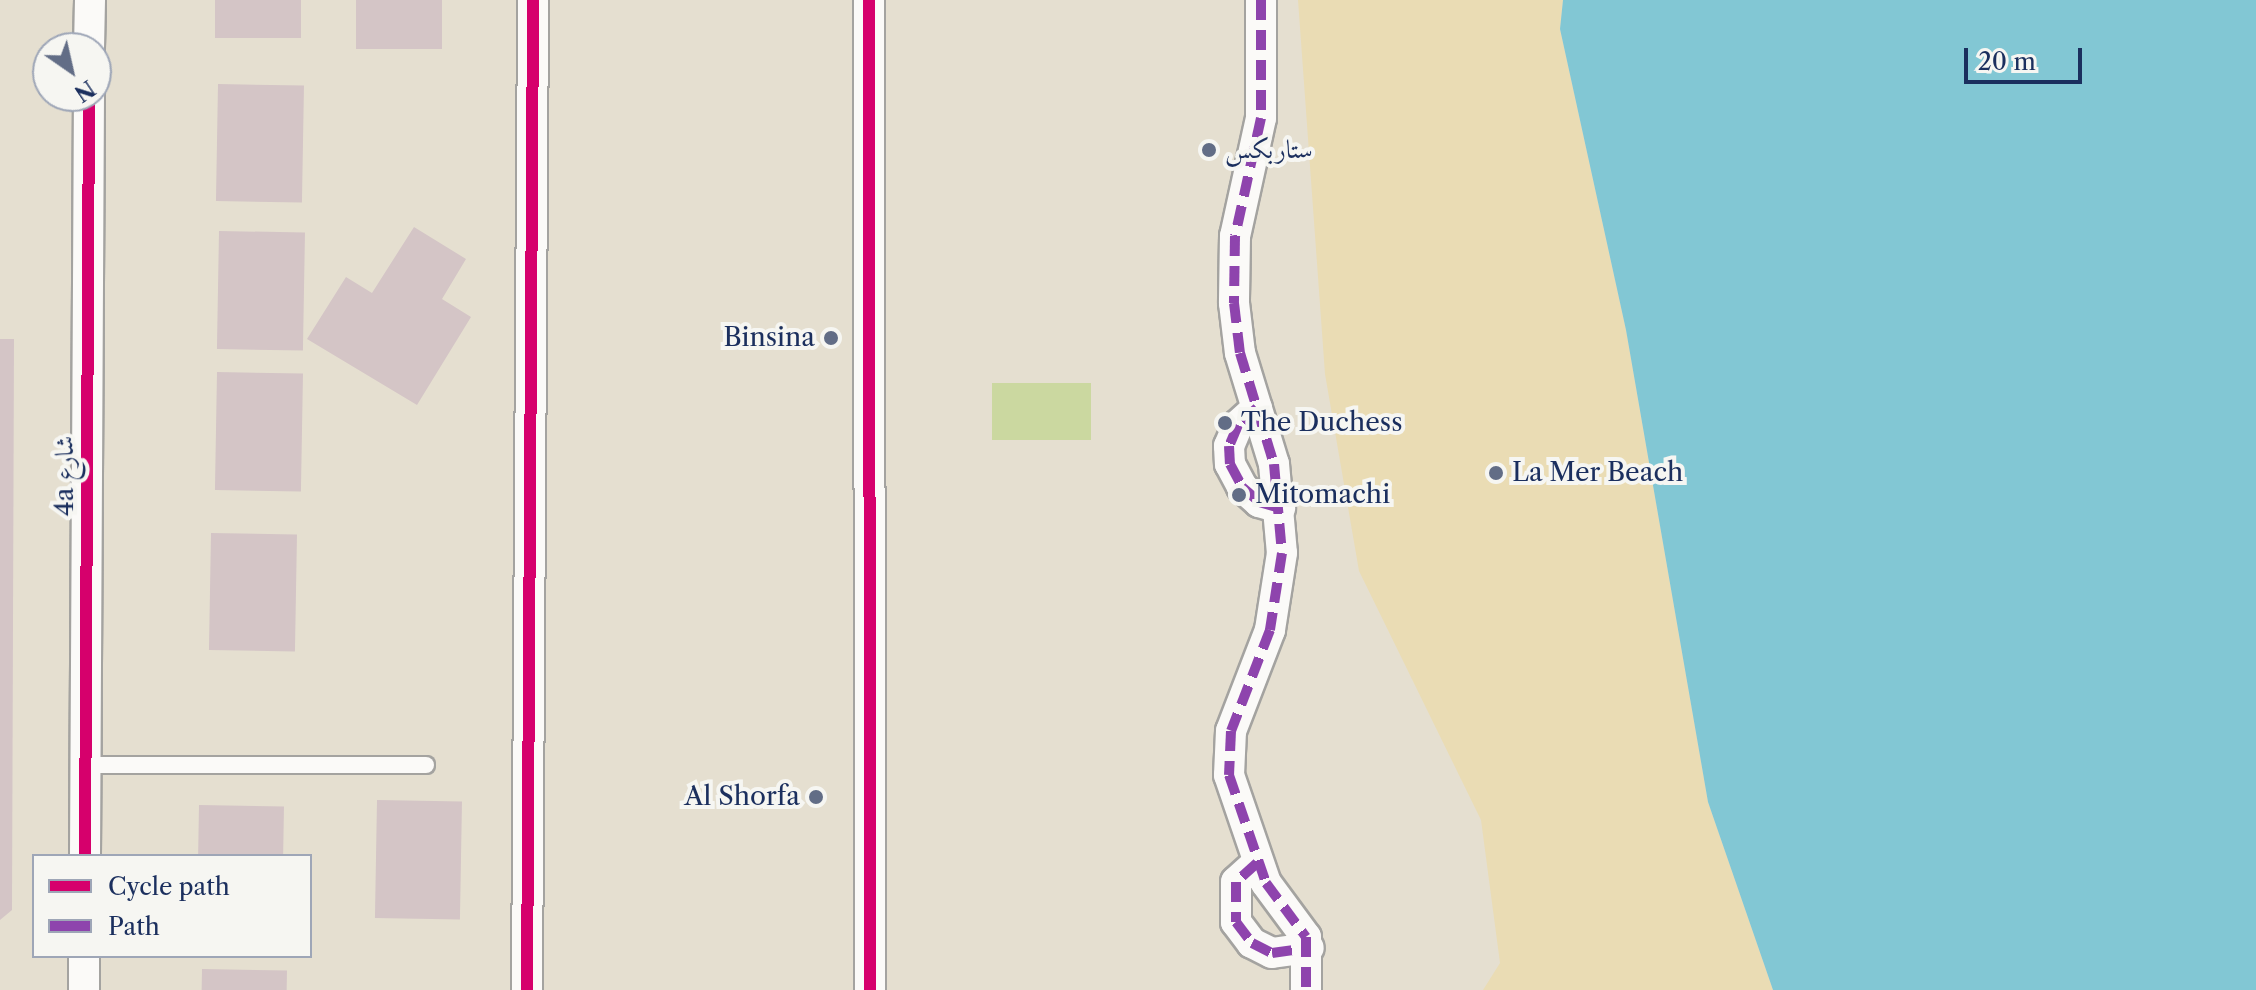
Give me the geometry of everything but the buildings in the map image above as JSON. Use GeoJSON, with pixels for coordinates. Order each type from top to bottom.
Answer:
{"type":"FeatureCollection","features":[{"type":"Feature","properties":{"kind":"street"},"geometry":{"type":"LineString","coordinates":[[89,32],[90,0]]}},
{"type":"Feature","properties":{"kind":"street"},"geometry":{"type":"LineString","coordinates":[[527,990],[533,0]]}},
{"type":"Feature","properties":{"kind":"street"},"geometry":{"type":"LineString","coordinates":[[869,0],[870,990]]}},
{"type":"Feature","properties":{"kind":"street"},"geometry":{"type":"LineString","coordinates":[[1261,0],[1261,118],[1239,214],[1232,270],[1240,353],[1274,464],[1280,508],[1278,592],[1231,731],[1233,794],[1257,863],[1277,899],[1300,924],[1309,948],[1306,990]]}},
{"type":"Feature","properties":{"kind":"street","name":"4a شارع"},"geometry":{"type":"LineString","coordinates":[[85,854],[89,112]]}},
{"type":"Feature","properties":{"kind":"street"},"geometry":{"type":"LineString","coordinates":[[1257,408],[1238,425],[1229,446],[1230,464],[1242,487],[1259,502],[1280,508]]}},
{"type":"Feature","properties":{"kind":"street"},"geometry":{"type":"LineString","coordinates":[[1257,863],[1236,882],[1236,922],[1252,943],[1272,953],[1309,948]]}},
{"type":"Feature","properties":{"kind":"street"},"geometry":{"type":"LineString","coordinates":[[84,958],[84,990]]}},
{"type":"Feature","properties":{"kind":"lane"},"geometry":{"type":"LineString","coordinates":[[86,765],[426,765]]}},
{"type":"Feature","properties":{"kind":"green space"},"geometry":{"type":"Polygon","coordinates":[[[992,383],[1091,383],[1091,440],[992,440],[992,383]]]}},
{"type":"Feature","properties":{"kind":"sand","name":"La Mer Beach"},"geometry":{"type":"Polygon","coordinates":[[[1298,0],[1563,0],[1560,29],[1626,330],[1708,802],[1773,990],[1483,990],[1500,963],[1481,820],[1359,571],[1325,374],[1298,0]]]}},
{"type":"Feature","properties":{"kind":"water"},"geometry":{"type":"Polygon","coordinates":[[[1563,0],[2256,0],[2256,990],[1773,990],[1708,802],[1626,330],[1560,29],[1563,0]]]}},
{"type":"Feature","properties":{"kind":"marked path"},"geometry":{"type":"LineString","coordinates":[[1261,0],[1261,118],[1235,236],[1234,303],[1240,353],[1274,464],[1282,553],[1270,630],[1231,731],[1229,775],[1266,883],[1306,937],[1306,990]]}},
{"type":"Feature","properties":{"kind":"marked path"},"geometry":{"type":"LineString","coordinates":[[1257,408],[1238,425],[1229,446],[1230,464],[1242,487],[1259,502],[1280,508]]}},
{"type":"Feature","properties":{"kind":"marked path"},"geometry":{"type":"LineString","coordinates":[[1257,863],[1236,882],[1236,922],[1252,943],[1272,953],[1309,948]]}},
{"type":"Feature","properties":{"kind":"cycle path"},"geometry":{"type":"LineString","coordinates":[[527,990],[533,0]]}},
{"type":"Feature","properties":{"kind":"cycle path"},"geometry":{"type":"LineString","coordinates":[[869,0],[870,990]]}},
{"type":"Feature","properties":{"kind":"cycle path"},"geometry":{"type":"LineString","coordinates":[[85,854],[89,112]]}},
{"type":"Feature","properties":{"kind":"place","name":"ستاربكس"},"geometry":{"type":"Point","coordinates":[1209,150]}},
{"type":"Feature","properties":{"kind":"place","name":"Binsina"},"geometry":{"type":"Point","coordinates":[831,338]}},
{"type":"Feature","properties":{"kind":"place","name":"The Duchess"},"geometry":{"type":"Point","coordinates":[1225,423]}},
{"type":"Feature","properties":{"kind":"place","name":"La Mer Beach"},"geometry":{"type":"Point","coordinates":[1496,473]}},
{"type":"Feature","properties":{"kind":"place","name":"Mitomachi"},"geometry":{"type":"Point","coordinates":[1239,495]}},
{"type":"Feature","properties":{"kind":"place","name":"Al Shorfa"},"geometry":{"type":"Point","coordinates":[816,797]}}]}
